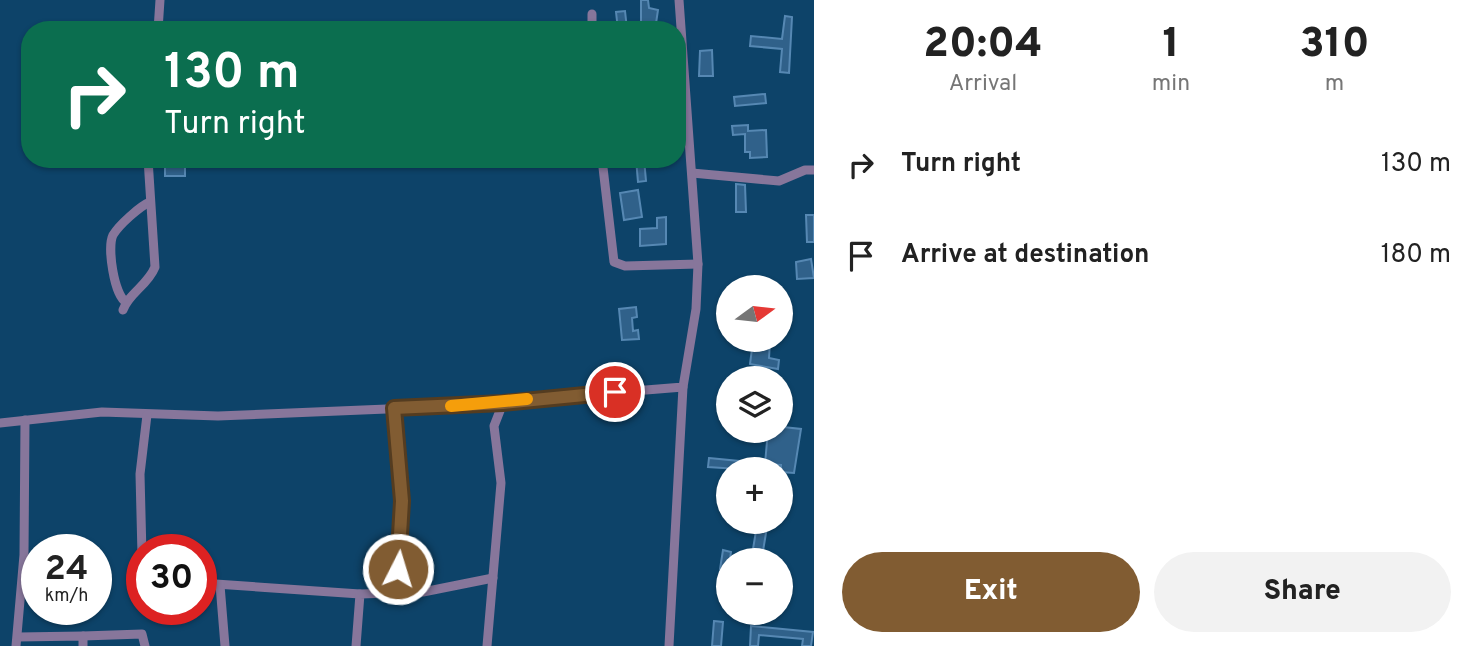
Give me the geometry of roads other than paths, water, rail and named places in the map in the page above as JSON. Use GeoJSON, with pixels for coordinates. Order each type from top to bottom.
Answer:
{"type":"FeatureCollection","features":[{"type":"Feature","properties":{"kind":"street"},"geometry":{"type":"LineString","coordinates":[[159,21],[160,0]]}},
{"type":"Feature","properties":{"kind":"street"},"geometry":{"type":"LineString","coordinates":[[680,21],[679,1],[691,0]]}},
{"type":"Feature","properties":{"kind":"street"},"geometry":{"type":"LineString","coordinates":[[592,14],[592,21]]}},
{"type":"Feature","properties":{"kind":"street"},"geometry":{"type":"LineString","coordinates":[[669,646],[682,387],[695,309],[698,264],[686,120]]}},
{"type":"Feature","properties":{"kind":"street"},"geometry":{"type":"LineString","coordinates":[[148,168],[155,267],[151,277],[124,306],[117,293],[109,247],[114,234],[150,202]]}},
{"type":"Feature","properties":{"kind":"street"},"geometry":{"type":"LineString","coordinates":[[603,168],[614,262],[625,266],[698,264]]}},
{"type":"Feature","properties":{"kind":"street"},"geometry":{"type":"LineString","coordinates":[[692,173],[779,181],[805,170],[814,170]]}},
{"type":"Feature","properties":{"kind":"street"},"geometry":{"type":"LineString","coordinates":[[0,423],[102,412],[218,416],[503,403],[682,387]]}},
{"type":"Feature","properties":{"kind":"street"},"geometry":{"type":"LineString","coordinates":[[487,646],[501,483],[494,426],[503,403]]}},
{"type":"Feature","properties":{"kind":"street"},"geometry":{"type":"LineString","coordinates":[[394,408],[402,501],[396,593]]}},
{"type":"Feature","properties":{"kind":"street"},"geometry":{"type":"LineString","coordinates":[[141,534],[140,474],[147,415]]}},
{"type":"Feature","properties":{"kind":"street"},"geometry":{"type":"LineString","coordinates":[[25,420],[24,555],[17,641],[83,641],[142,634],[145,646]]}},
{"type":"Feature","properties":{"kind":"street"},"geometry":{"type":"LineString","coordinates":[[217,585],[360,594],[445,589],[493,578]]}},
{"type":"Feature","properties":{"kind":"street"},"geometry":{"type":"LineString","coordinates":[[220,585],[225,646]]}},
{"type":"Feature","properties":{"kind":"street"},"geometry":{"type":"LineString","coordinates":[[356,646],[360,594]]}}]}
